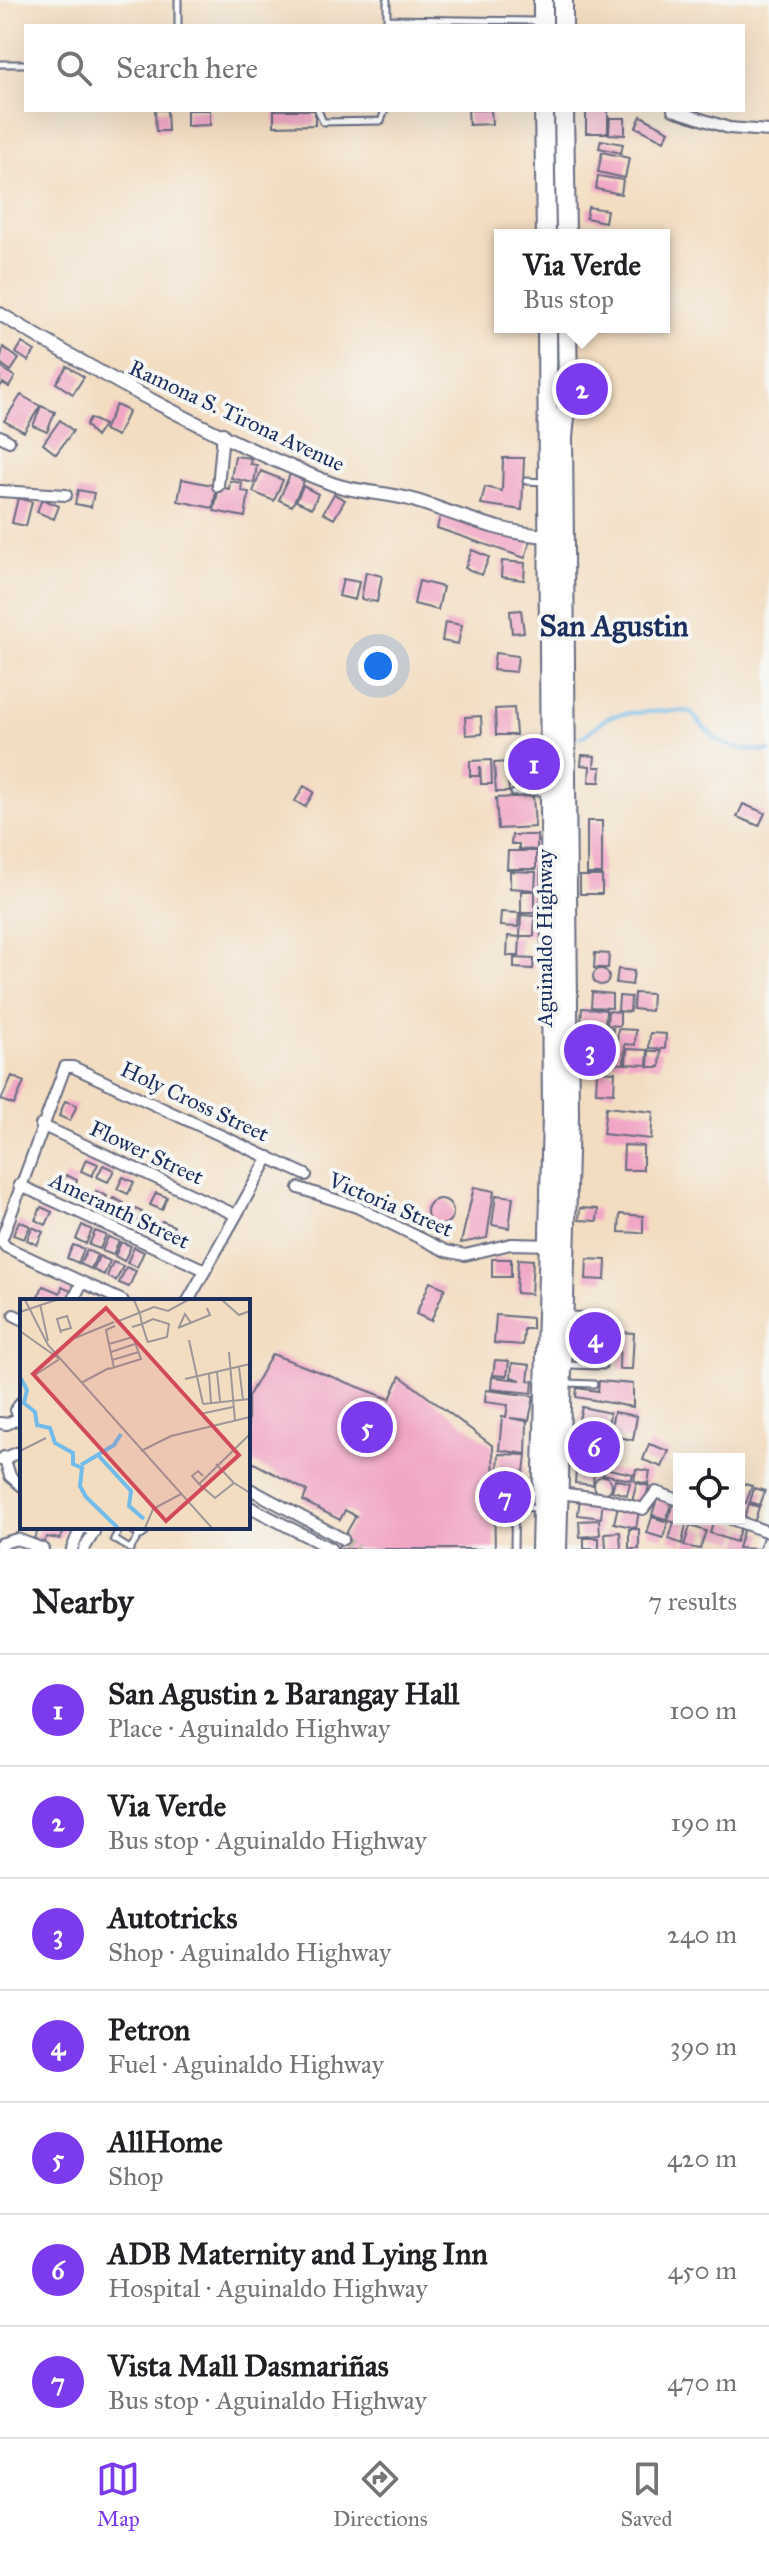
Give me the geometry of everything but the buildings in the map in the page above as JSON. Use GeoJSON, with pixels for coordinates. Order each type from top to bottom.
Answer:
{"type":"FeatureCollection","features":[{"type":"Feature","properties":{"kind":"highway"},"geometry":{"type":"LineString","coordinates":[[543,0],[543,23]]}},
{"type":"Feature","properties":{"kind":"highway"},"geometry":{"type":"LineString","coordinates":[[563,0],[563,24]]}},
{"type":"Feature","properties":{"kind":"highway"},"geometry":{"type":"LineString","coordinates":[[544,112],[546,229]]}},
{"type":"Feature","properties":{"kind":"highway"},"geometry":{"type":"LineString","coordinates":[[564,112],[566,229]]}},
{"type":"Feature","properties":{"kind":"highway","name":"Aguinaldo Highway"},"geometry":{"type":"LineString","coordinates":[[547,333],[549,482],[557,536]]}},
{"type":"Feature","properties":{"kind":"highway","name":"Aguinaldo Highway"},"geometry":{"type":"LineString","coordinates":[[541,1549],[549,1498],[561,1116],[557,536],[568,388],[567,333]]}},
{"type":"Feature","properties":{"kind":"highway","name":"Aguinaldo Highway"},"geometry":{"type":"LineString","coordinates":[[554,1373],[562,1315],[556,1246]]}},
{"type":"Feature","properties":{"kind":"highway","name":"Aguinaldo Highway"},"geometry":{"type":"LineString","coordinates":[[549,1498],[557,1549]]}},
{"type":"Feature","properties":{"kind":"street"},"geometry":{"type":"LineString","coordinates":[[679,112],[729,128],[769,131]]}},
{"type":"Feature","properties":{"kind":"street","name":"Ramona S. Tirona Avenue"},"geometry":{"type":"LineString","coordinates":[[0,314],[99,373],[334,484],[387,492],[496,526],[557,536]]}},
{"type":"Feature","properties":{"kind":"street"},"geometry":{"type":"LineString","coordinates":[[218,486],[223,433]]}},
{"type":"Feature","properties":{"kind":"street"},"geometry":{"type":"LineString","coordinates":[[0,491],[66,495]]}},
{"type":"Feature","properties":{"kind":"street","name":"Holy Cross Street"},"geometry":{"type":"LineString","coordinates":[[41,1125],[65,1067],[73,1067],[306,1175]]}},
{"type":"Feature","properties":{"kind":"street"},"geometry":{"type":"LineString","coordinates":[[41,1125],[1,1233],[3,1244],[119,1299]]}},
{"type":"Feature","properties":{"kind":"street","name":"Flower Street"},"geometry":{"type":"LineString","coordinates":[[41,1125],[236,1215]]}},
{"type":"Feature","properties":{"kind":"street"},"geometry":{"type":"LineString","coordinates":[[189,1299],[269,1157]]}},
{"type":"Feature","properties":{"kind":"street","name":"Ameranth Street"},"geometry":{"type":"LineString","coordinates":[[19,1185],[205,1270]]}},
{"type":"Feature","properties":{"kind":"street","name":"Victoria Street"},"geometry":{"type":"LineString","coordinates":[[299,1188],[357,1207],[446,1251],[465,1255],[511,1244],[556,1246]]}},
{"type":"Feature","properties":{"kind":"street"},"geometry":{"type":"LineString","coordinates":[[74,1299],[82,1282]]}},
{"type":"Feature","properties":{"kind":"street"},"geometry":{"type":"LineString","coordinates":[[89,1299],[94,1288]]}},
{"type":"Feature","properties":{"kind":"street"},"geometry":{"type":"LineString","coordinates":[[0,1423],[20,1420]]}},
{"type":"Feature","properties":{"kind":"street"},"geometry":{"type":"LineString","coordinates":[[12,1456],[10,1476],[20,1484]]}},
{"type":"Feature","properties":{"kind":"street"},"geometry":{"type":"LineString","coordinates":[[250,1489],[343,1539]]}},
{"type":"Feature","properties":{"kind":"street"},"geometry":{"type":"LineString","coordinates":[[549,1498],[607,1499],[643,1509],[656,1492],[673,1498]]}},
{"type":"Feature","properties":{"kind":"street"},"geometry":{"type":"LineString","coordinates":[[250,1507],[331,1549]]}},
{"type":"Feature","properties":{"kind":"street"},"geometry":{"type":"LineString","coordinates":[[745,1524],[768,1532]]}},
{"type":"Feature","properties":{"kind":"street"},"geometry":{"type":"LineString","coordinates":[[72,1549],[87,1529]]}},
{"type":"Feature","properties":{"kind":"street"},"geometry":{"type":"LineString","coordinates":[[84,1549],[87,1529]]}},
{"type":"Feature","properties":{"kind":"street"},"geometry":{"type":"LineString","coordinates":[[0,1544],[17,1539],[43,1549]]}},
{"type":"Feature","properties":{"kind":"lane"},"geometry":{"type":"LineString","coordinates":[[178,0],[178,24]]}},
{"type":"Feature","properties":{"kind":"lane"},"geometry":{"type":"LineString","coordinates":[[387,0],[387,22],[563,24]]}},
{"type":"Feature","properties":{"kind":"lane"},"geometry":{"type":"LineString","coordinates":[[0,64],[24,64]]}},
{"type":"Feature","properties":{"kind":"lane"},"geometry":{"type":"LineString","coordinates":[[319,112],[323,122],[381,121],[385,112]]}},
{"type":"Feature","properties":{"kind":"lane"},"geometry":{"type":"LineString","coordinates":[[526,481],[549,482]]}},
{"type":"Feature","properties":{"kind":"lane"},"geometry":{"type":"LineString","coordinates":[[514,793],[559,792]]}},
{"type":"Feature","properties":{"kind":"lane"},"geometry":{"type":"LineString","coordinates":[[562,1315],[604,1316],[604,1326]]}},
{"type":"Feature","properties":{"kind":"lane"},"geometry":{"type":"LineString","coordinates":[[554,1373],[603,1366],[603,1349]]}},
{"type":"Feature","properties":{"kind":"lane"},"geometry":{"type":"LineString","coordinates":[[554,1373],[594,1384]]}},
{"type":"Feature","properties":{"kind":"lane"},"geometry":{"type":"LineString","coordinates":[[514,1549],[515,1492],[549,1498]]}},
{"type":"Feature","properties":{"kind":"lane"},"geometry":{"type":"LineString","coordinates":[[515,1507],[549,1498]]}},
{"type":"Feature","properties":{"kind":"lane"},"geometry":{"type":"LineString","coordinates":[[120,1529],[114,1539],[130,1549],[140,1529]]}},
{"type":"Feature","properties":{"kind":"waterway"},"geometry":{"type":"LineString","coordinates":[[580,738],[613,716],[684,711],[691,712],[708,732],[724,744],[769,751]]}},
{"type":"Feature","properties":{"kind":"tunnel"},"geometry":{"type":"LineString","coordinates":[[343,1539],[357,1549]]}},
{"type":"Feature","properties":{"kind":"place","name":"Via Verde"},"geometry":{"type":"Point","coordinates":[582,389]}},
{"type":"Feature","properties":{"kind":"place","name":"San Agustin 2 Barangay Hall"},"geometry":{"type":"Point","coordinates":[534,764]}},
{"type":"Feature","properties":{"kind":"place","name":"Autotricks"},"geometry":{"type":"Point","coordinates":[590,1050]}},
{"type":"Feature","properties":{"kind":"place","name":"Petron"},"geometry":{"type":"Point","coordinates":[595,1338]}},
{"type":"Feature","properties":{"kind":"place","name":"AllHome"},"geometry":{"type":"Point","coordinates":[367,1427]}},
{"type":"Feature","properties":{"kind":"place","name":"ADB Maternity and Lying Inn"},"geometry":{"type":"Point","coordinates":[594,1447]}},
{"type":"Feature","properties":{"kind":"place","name":"Vista Mall Dasmariñas"},"geometry":{"type":"Point","coordinates":[505,1497]}},
{"type":"Feature","properties":{"kind":"district","name":"San Agustin"},"geometry":{"type":"Point","coordinates":[614,626]}}]}
